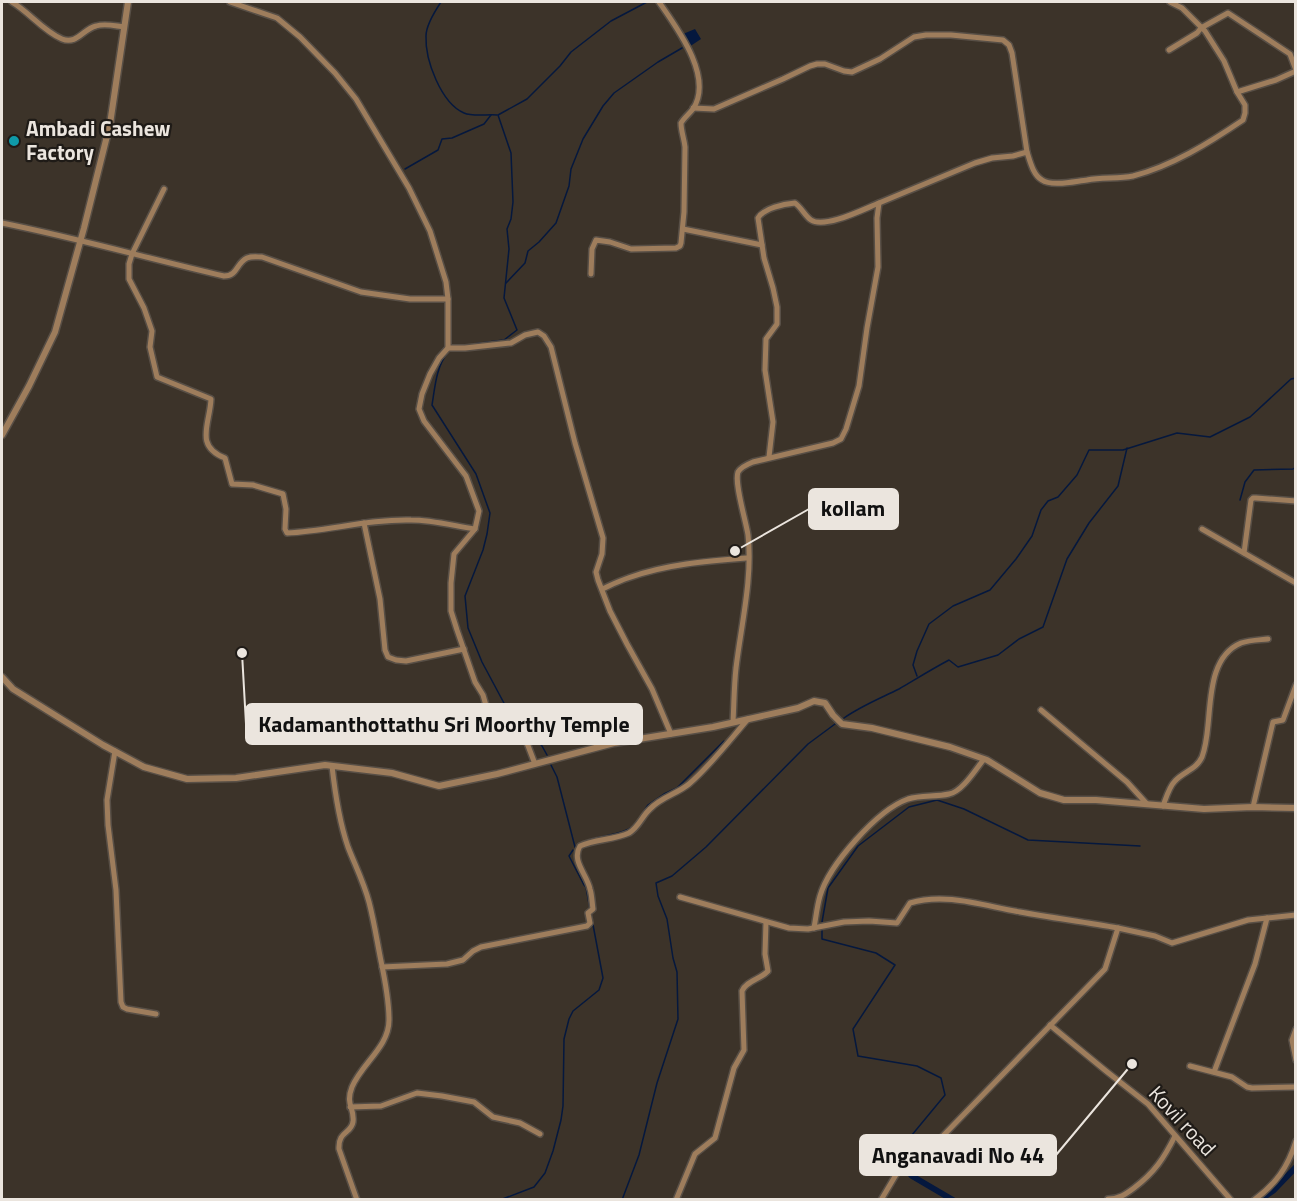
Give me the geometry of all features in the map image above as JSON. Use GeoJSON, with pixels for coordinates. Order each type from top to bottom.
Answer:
{"type":"FeatureCollection","features":[{"type":"Feature","properties":{"kind":"street"},"geometry":{"type":"LineString","coordinates":[[12,2],[23,8],[50,32],[63,39],[78,38],[91,27],[99,25],[124,27]]}},
{"type":"Feature","properties":{"kind":"street"},"geometry":{"type":"LineString","coordinates":[[2,435],[55,332],[110,124],[128,2]]}},
{"type":"Feature","properties":{"kind":"street"},"geometry":{"type":"LineString","coordinates":[[230,2],[278,18],[300,37],[335,74],[356,99],[409,188],[430,231],[446,282],[448,348],[430,374],[419,409],[424,422],[466,476],[479,511],[476,529],[454,554],[451,611],[475,682],[483,695],[487,709],[519,731],[527,743],[535,764]]}},
{"type":"Feature","properties":{"kind":"street"},"geometry":{"type":"LineString","coordinates":[[591,274],[592,249],[596,240],[631,249],[680,246],[684,212],[685,147],[681,123],[693,108],[700,85],[692,58],[677,29],[659,2]]}},
{"type":"Feature","properties":{"kind":"street"},"geometry":{"type":"LineString","coordinates":[[693,108],[714,108],[817,64],[852,72],[914,37],[951,35],[1003,40],[1009,45],[1012,53],[1027,152],[1037,176],[1047,182],[1062,183],[1130,176],[1167,164],[1201,147],[1243,120],[1245,113],[1245,105],[1224,61],[1205,31],[1182,8],[1170,2]]}},
{"type":"Feature","properties":{"kind":"street"},"geometry":{"type":"LineString","coordinates":[[1169,50],[1228,13],[1290,54],[1296,71],[1238,92]]}},
{"type":"Feature","properties":{"kind":"street"},"geometry":{"type":"LineString","coordinates":[[769,457],[773,422],[765,370],[766,339],[777,324],[777,307],[762,245],[758,218],[760,214],[765,210],[795,203],[811,220],[829,222],[975,163],[1027,152]]}},
{"type":"Feature","properties":{"kind":"street"},"geometry":{"type":"LineString","coordinates":[[164,189],[132,254],[129,279],[144,308],[152,331],[150,347],[157,377],[211,399],[206,437],[214,453],[225,458],[232,484],[253,485],[283,494],[286,509],[286,532],[309,532],[411,520],[476,529]]}},
{"type":"Feature","properties":{"kind":"street"},"geometry":{"type":"LineString","coordinates":[[733,723],[736,670],[746,597],[748,558],[748,536],[737,483],[738,473],[743,466],[753,462],[833,443],[841,439],[859,386],[878,267],[879,203]]}},
{"type":"Feature","properties":{"kind":"street"},"geometry":{"type":"LineString","coordinates":[[2,223],[81,239],[224,276],[234,273],[249,257],[262,257],[362,292],[410,299],[448,299]]}},
{"type":"Feature","properties":{"kind":"street"},"geometry":{"type":"LineString","coordinates":[[682,229],[762,245]]}},
{"type":"Feature","properties":{"kind":"street"},"geometry":{"type":"LineString","coordinates":[[448,348],[511,343],[525,335],[538,332],[544,336],[551,347],[603,538],[602,554],[596,572],[598,580],[610,611],[652,689],[672,734]]}},
{"type":"Feature","properties":{"kind":"street"},"geometry":{"type":"LineString","coordinates":[[1244,554],[1251,500],[1256,498],[1296,501]]}},
{"type":"Feature","properties":{"kind":"street"},"geometry":{"type":"LineString","coordinates":[[364,524],[380,599],[385,650],[388,657],[406,661],[464,650]]}},
{"type":"Feature","properties":{"kind":"street"},"geometry":{"type":"LineString","coordinates":[[1202,529],[1296,583]]}},
{"type":"Feature","properties":{"kind":"street"},"geometry":{"type":"LineString","coordinates":[[602,589],[629,577],[657,570],[692,563],[748,558]]}},
{"type":"Feature","properties":{"kind":"street"},"geometry":{"type":"LineString","coordinates":[[1163,806],[1175,780],[1198,764],[1203,755],[1213,680],[1221,661],[1239,644],[1268,639]]}},
{"type":"Feature","properties":{"kind":"street"},"geometry":{"type":"LineString","coordinates":[[2,677],[13,689],[115,752],[144,767],[187,779],[236,778],[325,765],[392,773],[439,786],[497,774],[614,743],[733,723],[798,708],[814,701],[825,703],[842,724],[872,728],[950,747],[984,759],[1040,793],[1064,800],[1096,800],[1204,809],[1296,808]]}},
{"type":"Feature","properties":{"kind":"street"},"geometry":{"type":"LineString","coordinates":[[1253,807],[1272,724],[1283,720],[1296,685]]}},
{"type":"Feature","properties":{"kind":"street"},"geometry":{"type":"LineString","coordinates":[[1041,710],[1127,782],[1147,804]]}},
{"type":"Feature","properties":{"kind":"street"},"geometry":{"type":"LineString","coordinates":[[382,967],[447,964],[463,960],[481,947],[587,926],[590,923],[588,913],[593,909],[590,888],[577,855],[580,846],[620,836],[637,827],[649,809],[688,785],[748,719]]}},
{"type":"Feature","properties":{"kind":"street"},"geometry":{"type":"LineString","coordinates":[[115,752],[107,800],[110,850],[116,890],[121,1002],[127,1009],[156,1014]]}},
{"type":"Feature","properties":{"kind":"street"},"geometry":{"type":"LineString","coordinates":[[814,928],[820,895],[828,877],[870,825],[898,804],[909,799],[951,794],[959,790],[984,759]]}},
{"type":"Feature","properties":{"kind":"street"},"geometry":{"type":"LineString","coordinates":[[332,766],[334,791],[342,825],[369,902],[389,1017],[388,1030],[383,1042],[357,1077],[348,1098],[353,1125],[342,1136],[339,1143],[339,1149],[357,1200]]}},
{"type":"Feature","properties":{"kind":"street"},"geometry":{"type":"LineString","coordinates":[[680,897],[789,928],[808,929],[844,922],[897,923],[910,903],[922,899],[963,901],[1118,928],[1155,936],[1172,943],[1248,920],[1296,915]]}},
{"type":"Feature","properties":{"kind":"street"},"geometry":{"type":"LineString","coordinates":[[1214,1072],[1255,964],[1267,918]]}},
{"type":"Feature","properties":{"kind":"street"},"geometry":{"type":"LineString","coordinates":[[676,1200],[694,1154],[715,1138],[734,1068],[744,1050],[742,991],[745,985],[768,971],[765,954],[766,922]]}},
{"type":"Feature","properties":{"kind":"street"},"geometry":{"type":"LineString","coordinates":[[881,1200],[897,1173],[938,1141],[1105,969],[1118,928]]}},
{"type":"Feature","properties":{"kind":"street","name":"Kovil road"},"geometry":{"type":"LineString","coordinates":[[1050,1024],[1148,1104],[1231,1200]]}},
{"type":"Feature","properties":{"kind":"street"},"geometry":{"type":"LineString","coordinates":[[1296,1029],[1292,1040],[1296,1060]]}},
{"type":"Feature","properties":{"kind":"street"},"geometry":{"type":"LineString","coordinates":[[1190,1066],[1232,1077],[1252,1088],[1296,1087]]}},
{"type":"Feature","properties":{"kind":"street"},"geometry":{"type":"LineString","coordinates":[[350,1107],[381,1106],[417,1094],[442,1096],[474,1102],[493,1117],[520,1123],[540,1134]]}},
{"type":"Feature","properties":{"kind":"street"},"geometry":{"type":"LineString","coordinates":[[1108,1199],[1120,1197],[1147,1178],[1158,1166],[1175,1136]]}},
{"type":"Feature","properties":{"kind":"street"},"geometry":{"type":"LineString","coordinates":[[1254,1200],[1271,1187],[1286,1166],[1296,1141]]}},
{"type":"Feature","properties":{"kind":"water"},"geometry":{"type":"Polygon","coordinates":[[[695,29],[701,39],[689,47],[683,34],[695,29]]]}},
{"type":"Feature","properties":{"kind":"waterway"},"geometry":{"type":"LineString","coordinates":[[441,2],[426,32],[428,57],[436,80],[448,100],[464,113],[497,115]]}},
{"type":"Feature","properties":{"kind":"waterway"},"geometry":{"type":"LineString","coordinates":[[473,344],[504,340],[517,330],[504,298],[509,249],[507,229],[513,202],[511,153],[498,115],[527,99],[571,52],[611,21],[647,2]]}},
{"type":"Feature","properties":{"kind":"waterway"},"geometry":{"type":"LineString","coordinates":[[506,283],[525,263],[528,251],[556,223],[569,186],[571,169],[583,139],[603,106],[614,93],[682,48]]}},
{"type":"Feature","properties":{"kind":"waterway"},"geometry":{"type":"LineString","coordinates":[[405,169],[438,150],[442,139],[452,138],[484,124],[491,115]]}},
{"type":"Feature","properties":{"kind":"waterway"},"geometry":{"type":"LineString","coordinates":[[448,352],[438,371],[432,405],[476,474],[490,513],[483,550],[465,596],[468,628],[482,662],[505,705],[525,725],[547,755]]}},
{"type":"Feature","properties":{"kind":"waterway"},"geometry":{"type":"LineString","coordinates":[[917,676],[913,665],[929,624],[953,606],[990,590],[1032,536],[1041,510],[1048,501],[1058,497],[1077,475],[1089,450],[1123,450],[1177,433],[1210,437],[1250,417],[1291,379],[1296,378]]}},
{"type":"Feature","properties":{"kind":"waterway"},"geometry":{"type":"LineString","coordinates":[[844,718],[949,660],[958,667],[998,655],[1019,639],[1043,627],[1067,559],[1089,523],[1118,486],[1127,448]]}},
{"type":"Feature","properties":{"kind":"waterway"},"geometry":{"type":"LineString","coordinates":[[1240,500],[1245,482],[1254,470],[1296,467]]}},
{"type":"Feature","properties":{"kind":"waterway"},"geometry":{"type":"LineString","coordinates":[[622,1200],[639,1155],[657,1083],[678,1019],[677,972],[667,919],[658,896],[656,883],[672,876],[706,847],[808,744],[835,724]]}},
{"type":"Feature","properties":{"kind":"waterway"},"geometry":{"type":"LineString","coordinates":[[644,811],[648,805],[677,788],[724,741]]}},
{"type":"Feature","properties":{"kind":"waterway"},"geometry":{"type":"LineString","coordinates":[[551,765],[557,777],[575,847]]}},
{"type":"Feature","properties":{"kind":"waterway"},"geometry":{"type":"LineString","coordinates":[[822,922],[828,888],[858,846],[909,807],[937,800],[964,809],[1028,840],[1140,846]]}},
{"type":"Feature","properties":{"kind":"waterway"},"geometry":{"type":"LineString","coordinates":[[577,846],[583,842],[619,833],[632,827]]}},
{"type":"Feature","properties":{"kind":"waterway"},"geometry":{"type":"LineString","coordinates":[[573,850],[569,856],[586,887],[590,909]]}},
{"type":"Feature","properties":{"kind":"waterway"},"geometry":{"type":"LineString","coordinates":[[500,1200],[534,1187],[545,1173],[553,1151],[563,1106],[564,1039],[569,1019],[573,1011],[599,990],[603,978],[591,914]]}},
{"type":"Feature","properties":{"kind":"waterway"},"geometry":{"type":"LineString","coordinates":[[822,930],[822,939],[876,953],[895,965],[853,1029],[858,1056],[917,1066],[941,1078],[945,1095],[902,1147],[900,1161],[903,1164]]}},
{"type":"Feature","properties":{"kind":"waterway"},"geometry":{"type":"LineString","coordinates":[[1260,1200],[1274,1190],[1296,1167]]}},
{"type":"Feature","properties":{"kind":"waterway"},"geometry":{"type":"LineString","coordinates":[[907,1170],[912,1176],[953,1200]]}},
{"type":"Feature","properties":{"kind":"place","name":"Ambadi Cashew Factory"},"geometry":{"type":"Point","coordinates":[14,141]}},
{"type":"Feature","properties":{"kind":"place","name":"kollam"},"geometry":{"type":"Point","coordinates":[735,551]}},
{"type":"Feature","properties":{"kind":"place","name":"Kadamanthottathu Sri Moorthy Temple"},"geometry":{"type":"Point","coordinates":[242,653]}},
{"type":"Feature","properties":{"kind":"place","name":"Anganavadi No 44"},"geometry":{"type":"Point","coordinates":[1132,1064]}}]}
